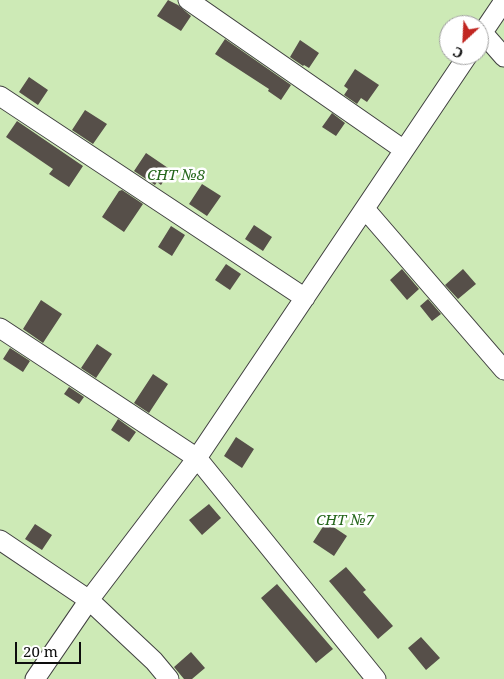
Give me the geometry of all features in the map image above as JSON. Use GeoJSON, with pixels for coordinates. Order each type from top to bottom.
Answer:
{"type":"FeatureCollection","features":[{"type":"Feature","properties":{"kind":"street"},"geometry":{"type":"LineString","coordinates":[[188,0],[404,150]]}},
{"type":"Feature","properties":{"kind":"street"},"geometry":{"type":"LineString","coordinates":[[489,24],[504,1]]}},
{"type":"Feature","properties":{"kind":"street"},"geometry":{"type":"LineString","coordinates":[[489,43],[504,57]]}},
{"type":"Feature","properties":{"kind":"street"},"geometry":{"type":"LineString","coordinates":[[34,679],[89,600],[198,458],[461,65]]}},
{"type":"Feature","properties":{"kind":"street"},"geometry":{"type":"LineString","coordinates":[[0,96],[304,298]]}},
{"type":"Feature","properties":{"kind":"street"},"geometry":{"type":"LineString","coordinates":[[365,208],[504,370]]}},
{"type":"Feature","properties":{"kind":"street"},"geometry":{"type":"LineString","coordinates":[[0,328],[198,458],[376,679]]}},
{"type":"Feature","properties":{"kind":"street"},"geometry":{"type":"LineString","coordinates":[[0,540],[89,600],[154,661],[169,679]]}},
{"type":"Feature","properties":{"kind":"green space"},"geometry":{"type":"Polygon","coordinates":[[[0,0],[504,0],[504,679],[0,679],[0,0]]]}},
{"type":"Feature","properties":{"kind":"building"},"geometry":{"type":"Polygon","coordinates":[[[168,0],[178,5],[191,16],[181,31],[157,16],[168,0]]]}},
{"type":"Feature","properties":{"kind":"building"},"geometry":{"type":"Polygon","coordinates":[[[225,39],[291,85],[281,100],[268,91],[269,89],[215,54],[225,39]]]}},
{"type":"Feature","properties":{"kind":"building"},"geometry":{"type":"Polygon","coordinates":[[[300,40],[319,53],[309,68],[290,57],[300,40]]]}},
{"type":"Feature","properties":{"kind":"building"},"geometry":{"type":"Polygon","coordinates":[[[355,69],[379,85],[367,102],[361,98],[357,104],[344,95],[348,89],[344,86],[355,69]]]}},
{"type":"Feature","properties":{"kind":"building"},"geometry":{"type":"Polygon","coordinates":[[[29,77],[48,90],[38,105],[19,92],[29,77]]]}},
{"type":"Feature","properties":{"kind":"building"},"geometry":{"type":"Polygon","coordinates":[[[85,110],[107,124],[93,144],[72,130],[85,110]]]}},
{"type":"Feature","properties":{"kind":"building"},"geometry":{"type":"Polygon","coordinates":[[[332,113],[345,123],[336,136],[322,127],[332,113]]]}},
{"type":"Feature","properties":{"kind":"building"},"geometry":{"type":"Polygon","coordinates":[[[17,121],[83,166],[69,187],[49,174],[53,169],[6,137],[17,121]]]}},
{"type":"Feature","properties":{"kind":"building"},"geometry":{"type":"Polygon","coordinates":[[[146,153],[171,170],[161,185],[157,182],[155,185],[134,171],[146,153]]]}},
{"type":"Feature","properties":{"kind":"building"},"geometry":{"type":"Polygon","coordinates":[[[202,184],[221,196],[207,216],[189,204],[202,184]]]}},
{"type":"Feature","properties":{"kind":"building"},"geometry":{"type":"Polygon","coordinates":[[[122,190],[143,204],[124,232],[102,217],[119,191],[122,190]]]}},
{"type":"Feature","properties":{"kind":"building"},"geometry":{"type":"Polygon","coordinates":[[[254,225],[272,237],[263,251],[245,239],[254,225]]]}},
{"type":"Feature","properties":{"kind":"building"},"geometry":{"type":"Polygon","coordinates":[[[171,226],[185,235],[172,256],[158,247],[171,226]]]}},
{"type":"Feature","properties":{"kind":"building"},"geometry":{"type":"Polygon","coordinates":[[[226,264],[241,274],[230,290],[215,280],[226,264]]]}},
{"type":"Feature","properties":{"kind":"building"},"geometry":{"type":"Polygon","coordinates":[[[402,269],[419,289],[407,300],[390,280],[402,269]]]}},
{"type":"Feature","properties":{"kind":"building"},"geometry":{"type":"Polygon","coordinates":[[[463,269],[476,284],[458,299],[445,285],[463,269]]]}},
{"type":"Feature","properties":{"kind":"building"},"geometry":{"type":"Polygon","coordinates":[[[428,299],[441,314],[432,321],[420,306],[428,299]]]}},
{"type":"Feature","properties":{"kind":"building"},"geometry":{"type":"Polygon","coordinates":[[[41,300],[62,314],[43,343],[23,329],[41,300]]]}},
{"type":"Feature","properties":{"kind":"building"},"geometry":{"type":"Polygon","coordinates":[[[97,344],[112,354],[96,378],[81,368],[97,344]]]}},
{"type":"Feature","properties":{"kind":"building"},"geometry":{"type":"Polygon","coordinates":[[[10,348],[30,361],[23,372],[3,359],[10,348]]]}},
{"type":"Feature","properties":{"kind":"building"},"geometry":{"type":"Polygon","coordinates":[[[153,374],[168,384],[149,413],[134,403],[153,374]]]}},
{"type":"Feature","properties":{"kind":"building"},"geometry":{"type":"Polygon","coordinates":[[[69,387],[84,397],[79,404],[64,394],[69,387]]]}},
{"type":"Feature","properties":{"kind":"building"},"geometry":{"type":"Polygon","coordinates":[[[118,419],[136,432],[129,442],[111,430],[118,419]]]}},
{"type":"Feature","properties":{"kind":"building"},"geometry":{"type":"Polygon","coordinates":[[[236,437],[254,449],[242,468],[224,456],[236,437]]]}},
{"type":"Feature","properties":{"kind":"building"},"geometry":{"type":"Polygon","coordinates":[[[209,504],[221,518],[202,535],[189,520],[209,504]]]}},
{"type":"Feature","properties":{"kind":"building"},"geometry":{"type":"Polygon","coordinates":[[[326,522],[347,536],[334,556],[313,542],[326,522]]]}},
{"type":"Feature","properties":{"kind":"building"},"geometry":{"type":"Polygon","coordinates":[[[35,524],[52,535],[42,550],[25,539],[35,524]]]}},
{"type":"Feature","properties":{"kind":"building"},"geometry":{"type":"Polygon","coordinates":[[[346,567],[366,590],[363,592],[393,626],[378,639],[329,581],[346,567]]]}},
{"type":"Feature","properties":{"kind":"building"},"geometry":{"type":"Polygon","coordinates":[[[277,584],[333,649],[316,663],[261,598],[277,584]]]}},
{"type":"Feature","properties":{"kind":"building"},"geometry":{"type":"Polygon","coordinates":[[[421,637],[440,658],[426,670],[408,648],[421,637]]]}},
{"type":"Feature","properties":{"kind":"building"},"geometry":{"type":"Polygon","coordinates":[[[191,652],[205,668],[192,679],[184,679],[174,667],[191,652]]]}},
{"type":"Feature","properties":{"kind":"park label","name":"СНТ №8"},"geometry":{"type":"Point","coordinates":[176,176]}},
{"type":"Feature","properties":{"kind":"park label","name":"СНТ №7"},"geometry":{"type":"Point","coordinates":[345,521]}}]}
